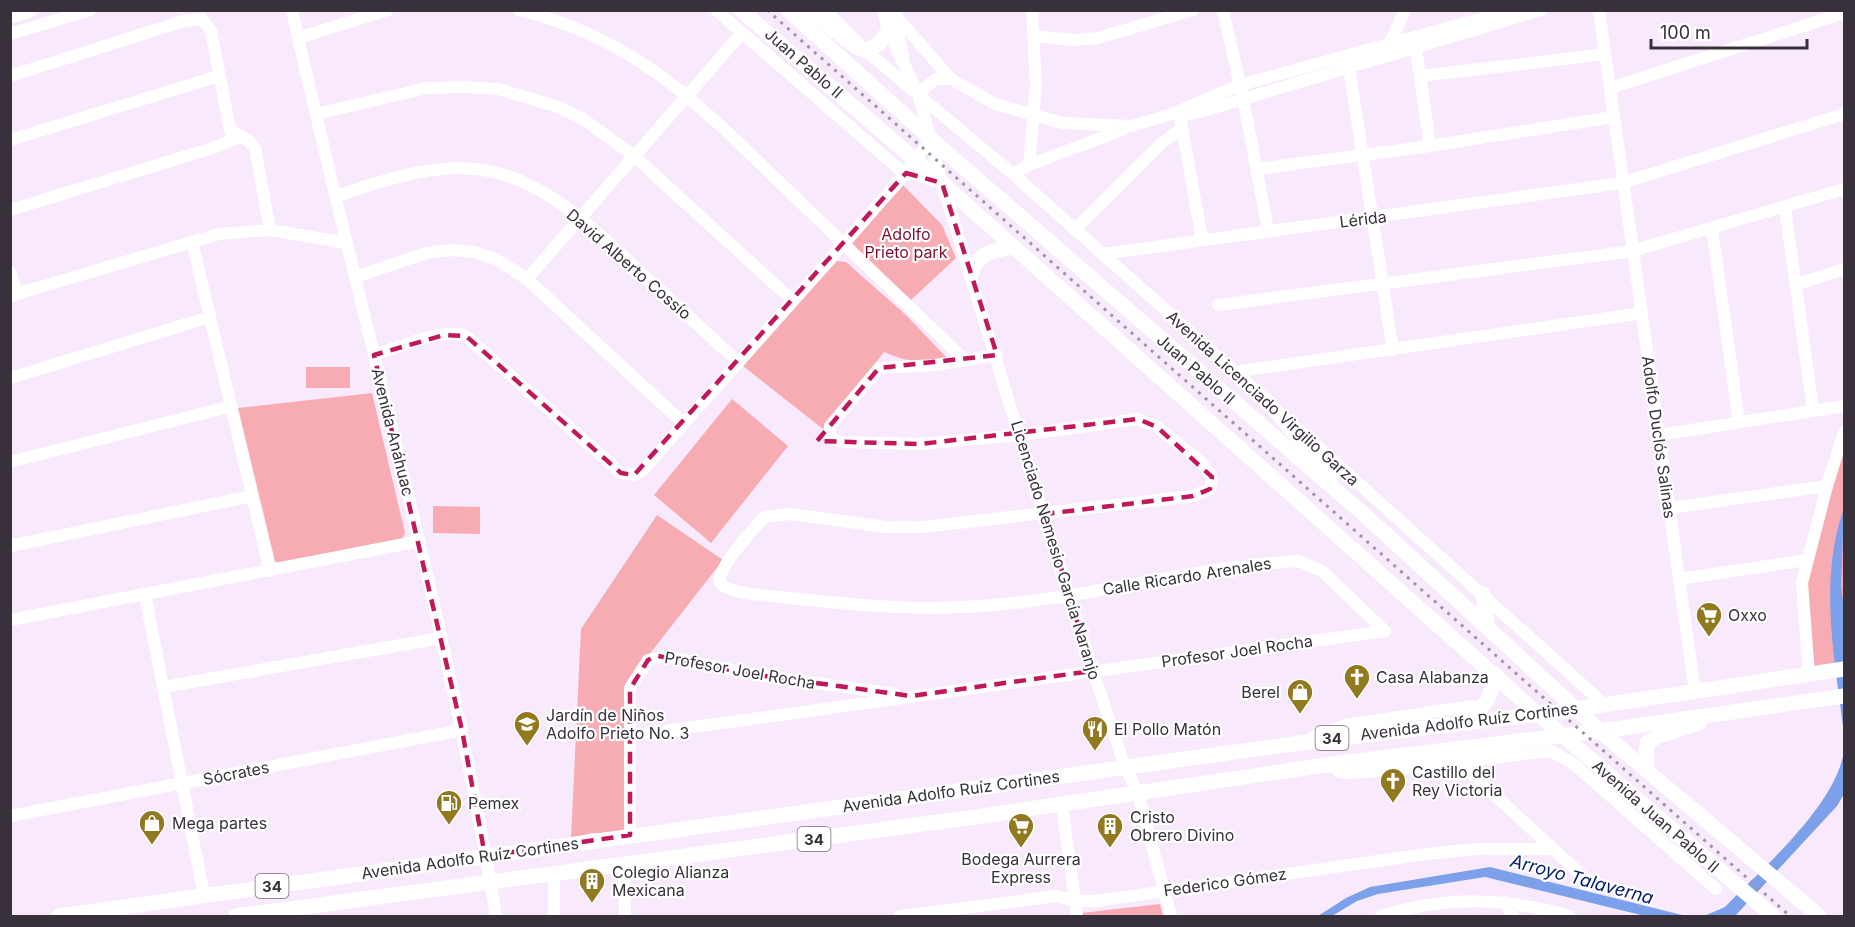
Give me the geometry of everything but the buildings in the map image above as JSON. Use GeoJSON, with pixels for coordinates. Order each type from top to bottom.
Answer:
{"type":"FeatureCollection","features":[{"type":"Feature","properties":{"kind":"main road"},"geometry":{"type":"LineString","coordinates":[[10,16],[30,10]]}},
{"type":"Feature","properties":{"kind":"main road","name":"Juan Pablo II"},"geometry":{"type":"LineString","coordinates":[[741,10],[911,167],[942,183],[1540,714]]}},
{"type":"Feature","properties":{"kind":"main road","name":"Juan Pablo II"},"geometry":{"type":"LineString","coordinates":[[788,10],[931,139],[1367,517],[1600,731]]}},
{"type":"Feature","properties":{"kind":"main road"},"geometry":{"type":"LineString","coordinates":[[808,10],[855,46],[866,51],[880,43],[888,31]]}},
{"type":"Feature","properties":{"kind":"main road"},"geometry":{"type":"LineString","coordinates":[[971,275],[974,265],[985,253],[1014,247]]}},
{"type":"Feature","properties":{"kind":"main road"},"geometry":{"type":"LineString","coordinates":[[1266,400],[1367,517]]}},
{"type":"Feature","properties":{"kind":"main road"},"geometry":{"type":"LineString","coordinates":[[1483,594],[1487,626]]}},
{"type":"Feature","properties":{"kind":"main road","name":"Avenida Adolfo Ruíz Cortines"},"geometry":{"type":"LineString","coordinates":[[59,916],[1299,743],[1540,714],[1845,669]]}},
{"type":"Feature","properties":{"kind":"main road"},"geometry":{"type":"LineString","coordinates":[[1470,721],[1482,709],[1496,675]]}},
{"type":"Feature","properties":{"kind":"main road","name":"Avenida Adolfo Ruíz Cortines"},"geometry":{"type":"LineString","coordinates":[[236,916],[1062,805],[1333,764],[1600,731],[1845,696]]}},
{"type":"Feature","properties":{"kind":"main road"},"geometry":{"type":"LineString","coordinates":[[1646,770],[1647,742],[1658,736],[1751,708]]}},
{"type":"Feature","properties":{"kind":"main road","name":"Avenida Juan Pablo II"},"geometry":{"type":"LineString","coordinates":[[1540,714],[1769,913]]}},
{"type":"Feature","properties":{"kind":"main road","name":"Avenida Juan Pablo II"},"geometry":{"type":"LineString","coordinates":[[1600,731],[1819,916]]}},
{"type":"Feature","properties":{"kind":"street"},"geometry":{"type":"LineString","coordinates":[[10,34],[90,10]]}},
{"type":"Feature","properties":{"kind":"street","name":"Avenida Anáhuac"},"geometry":{"type":"LineString","coordinates":[[291,10],[420,541],[462,730],[496,916]]}},
{"type":"Feature","properties":{"kind":"street"},"geometry":{"type":"LineString","coordinates":[[298,38],[388,10]]}},
{"type":"Feature","properties":{"kind":"street"},"geometry":{"type":"LineString","coordinates":[[519,10],[568,25],[622,48],[688,94],[966,361]]}},
{"type":"Feature","properties":{"kind":"street"},"geometry":{"type":"LineString","coordinates":[[716,10],[911,167]]}},
{"type":"Feature","properties":{"kind":"street","name":"Avenida Licenciado Virgilio Garza"},"geometry":{"type":"LineString","coordinates":[[825,10],[866,51],[1013,174],[1605,705]]}},
{"type":"Feature","properties":{"kind":"street"},"geometry":{"type":"LineString","coordinates":[[1029,165],[1036,86],[1032,10]]}},
{"type":"Feature","properties":{"kind":"street"},"geometry":{"type":"LineString","coordinates":[[1035,36],[1073,40],[1098,38],[1193,10]]}},
{"type":"Feature","properties":{"kind":"street"},"geometry":{"type":"LineString","coordinates":[[1223,10],[1243,98],[1268,230]]}},
{"type":"Feature","properties":{"kind":"street"},"geometry":{"type":"LineString","coordinates":[[1389,45],[1405,10]]}},
{"type":"Feature","properties":{"kind":"street"},"geometry":{"type":"LineString","coordinates":[[1013,174],[1029,165],[1131,126],[1179,117],[1243,98],[1348,62],[1389,45],[1513,10]]}},
{"type":"Feature","properties":{"kind":"street"},"geometry":{"type":"LineString","coordinates":[[1074,230],[1162,143],[1179,117],[1240,85],[1416,48],[1540,10]]}},
{"type":"Feature","properties":{"kind":"street","name":"Adolfo Duclós Salinas"},"geometry":{"type":"LineString","coordinates":[[1599,10],[1695,691]]}},
{"type":"Feature","properties":{"kind":"street"},"geometry":{"type":"LineString","coordinates":[[890,12],[888,31],[903,61]]}},
{"type":"Feature","properties":{"kind":"street"},"geometry":{"type":"LineString","coordinates":[[890,12],[903,61]]}},
{"type":"Feature","properties":{"kind":"street"},"geometry":{"type":"LineString","coordinates":[[890,12],[951,79],[995,104],[1032,117],[1085,126],[1131,126]]}},
{"type":"Feature","properties":{"kind":"street"},"geometry":{"type":"LineString","coordinates":[[1610,88],[1845,14]]}},
{"type":"Feature","properties":{"kind":"street"},"geometry":{"type":"LineString","coordinates":[[10,76],[184,21],[201,19],[212,31],[226,119],[230,130],[249,141],[255,148],[270,230]]}},
{"type":"Feature","properties":{"kind":"street"},"geometry":{"type":"LineString","coordinates":[[527,279],[742,33]]}},
{"type":"Feature","properties":{"kind":"street"},"geometry":{"type":"LineString","coordinates":[[1416,48],[1430,146]]}},
{"type":"Feature","properties":{"kind":"street"},"geometry":{"type":"LineString","coordinates":[[1421,76],[1605,54]]}},
{"type":"Feature","properties":{"kind":"street","name":"Licenciado Nemesio García Naranjo"},"geometry":{"type":"LineString","coordinates":[[903,61],[918,93],[942,183],[1092,671],[1125,767],[1138,793],[1171,916]]}},
{"type":"Feature","properties":{"kind":"street"},"geometry":{"type":"LineString","coordinates":[[1348,62],[1393,350]]}},
{"type":"Feature","properties":{"kind":"street"},"geometry":{"type":"LineString","coordinates":[[10,140],[219,76]]}},
{"type":"Feature","properties":{"kind":"street"},"geometry":{"type":"LineString","coordinates":[[918,93],[936,79],[951,79]]}},
{"type":"Feature","properties":{"kind":"street"},"geometry":{"type":"LineString","coordinates":[[316,114],[427,88],[498,89],[556,105],[584,119],[634,156],[792,300]]}},
{"type":"Feature","properties":{"kind":"street","name":"Lérida"},"geometry":{"type":"LineString","coordinates":[[1103,254],[1622,183],[1845,114]]}},
{"type":"Feature","properties":{"kind":"street"},"geometry":{"type":"LineString","coordinates":[[1179,117],[1202,239]]}},
{"type":"Feature","properties":{"kind":"street"},"geometry":{"type":"LineString","coordinates":[[1257,169],[1430,146],[1613,117]]}},
{"type":"Feature","properties":{"kind":"street"},"geometry":{"type":"LineString","coordinates":[[10,210],[216,147],[239,137]]}},
{"type":"Feature","properties":{"kind":"street"},"geometry":{"type":"LineString","coordinates":[[374,355],[444,335],[459,333],[466,336],[621,473],[630,476],[643,470],[911,167],[931,139]]}},
{"type":"Feature","properties":{"kind":"street","name":"David Alberto Cossío"},"geometry":{"type":"LineString","coordinates":[[337,196],[410,174],[440,169],[470,169],[504,174],[534,187],[580,217],[738,362]]}},
{"type":"Feature","properties":{"kind":"street"},"geometry":{"type":"LineString","coordinates":[[1218,304],[1632,251],[1845,189]]}},
{"type":"Feature","properties":{"kind":"street"},"geometry":{"type":"LineString","coordinates":[[1785,207],[1813,410]]}},
{"type":"Feature","properties":{"kind":"street"},"geometry":{"type":"LineString","coordinates":[[1712,229],[1738,423]]}},
{"type":"Feature","properties":{"kind":"street"},"geometry":{"type":"LineString","coordinates":[[10,272],[14,295],[219,234],[270,230],[347,243]]}},
{"type":"Feature","properties":{"kind":"street"},"geometry":{"type":"LineString","coordinates":[[192,241],[270,571]]}},
{"type":"Feature","properties":{"kind":"street"},"geometry":{"type":"LineString","coordinates":[[355,277],[426,253],[450,250],[474,252],[496,259],[527,279],[683,423]]}},
{"type":"Feature","properties":{"kind":"street"},"geometry":{"type":"LineString","coordinates":[[1795,285],[1845,269]]}},
{"type":"Feature","properties":{"kind":"street"},"geometry":{"type":"LineString","coordinates":[[1234,372],[1642,313]]}},
{"type":"Feature","properties":{"kind":"street"},"geometry":{"type":"LineString","coordinates":[[10,378],[210,317]]}},
{"type":"Feature","properties":{"kind":"street"},"geometry":{"type":"LineString","coordinates":[[997,356],[966,361],[879,368],[830,426],[828,434],[840,442],[920,444],[1021,435],[1138,419],[1149,422],[1201,462],[1209,470],[1213,484],[1210,489],[1193,496],[1045,514]]}},
{"type":"Feature","properties":{"kind":"street"},"geometry":{"type":"LineString","coordinates":[[10,462],[232,406]]}},
{"type":"Feature","properties":{"kind":"street"},"geometry":{"type":"LineString","coordinates":[[1659,435],[1845,406]]}},
{"type":"Feature","properties":{"kind":"street"},"geometry":{"type":"LineString","coordinates":[[1809,674],[1801,598],[1827,486],[1845,432]]}},
{"type":"Feature","properties":{"kind":"street"},"geometry":{"type":"LineString","coordinates":[[1669,508],[1827,486]]}},
{"type":"Feature","properties":{"kind":"street"},"geometry":{"type":"LineString","coordinates":[[10,546],[252,496]]}},
{"type":"Feature","properties":{"kind":"street","name":"Calle Ricardo Arenales"},"geometry":{"type":"LineString","coordinates":[[1045,514],[923,527],[885,527],[790,514],[764,517],[725,567],[719,578],[720,583],[731,589],[757,594],[868,607],[963,607],[1068,595],[1299,561],[1322,571],[1385,631]]}},
{"type":"Feature","properties":{"kind":"street"},"geometry":{"type":"LineString","coordinates":[[10,620],[420,541]]}},
{"type":"Feature","properties":{"kind":"street"},"geometry":{"type":"LineString","coordinates":[[1679,579],[1808,560]]}},
{"type":"Feature","properties":{"kind":"street"},"geometry":{"type":"LineString","coordinates":[[145,595],[204,895]]}},
{"type":"Feature","properties":{"kind":"street","name":"Profesor Joel Rocha"},"geometry":{"type":"LineString","coordinates":[[911,696],[751,674],[658,656],[648,660],[630,688],[629,736],[1385,631]]}},
{"type":"Feature","properties":{"kind":"street"},"geometry":{"type":"LineString","coordinates":[[163,687],[441,638]]}},
{"type":"Feature","properties":{"kind":"street"},"geometry":{"type":"LineString","coordinates":[[1299,743],[1345,725],[1473,706],[1482,709]]}},
{"type":"Feature","properties":{"kind":"street","name":"Sócrates"},"geometry":{"type":"LineString","coordinates":[[10,816],[462,730]]}},
{"type":"Feature","properties":{"kind":"street"},"geometry":{"type":"LineString","coordinates":[[629,736],[630,835]]}},
{"type":"Feature","properties":{"kind":"street"},"geometry":{"type":"LineString","coordinates":[[1333,764],[1338,771],[1359,773],[1551,751],[1574,764],[1716,889]]}},
{"type":"Feature","properties":{"kind":"street"},"geometry":{"type":"LineString","coordinates":[[1460,763],[1576,871]]}},
{"type":"Feature","properties":{"kind":"street"},"geometry":{"type":"LineString","coordinates":[[1062,805],[1077,916]]}},
{"type":"Feature","properties":{"kind":"street","name":"Federico Gómez"},"geometry":{"type":"LineString","coordinates":[[900,916],[1048,897],[1064,896],[1076,901],[1426,854],[1476,849],[1551,849]]}},
{"type":"Feature","properties":{"kind":"street"},"geometry":{"type":"LineString","coordinates":[[624,864],[625,916]]}},
{"type":"Feature","properties":{"kind":"street"},"geometry":{"type":"LineString","coordinates":[[554,873],[554,916]]}},
{"type":"Feature","properties":{"kind":"street"},"geometry":{"type":"LineString","coordinates":[[1505,902],[1513,916]]}},
{"type":"Feature","properties":{"kind":"street"},"geometry":{"type":"LineString","coordinates":[[1381,916],[1407,908],[1442,903],[1505,902],[1560,915]]}},
{"type":"Feature","properties":{"kind":"highlighted area"},"geometry":{"type":"Polygon","coordinates":[[[906,173],[942,183],[997,355],[879,368],[817,441],[920,444],[1138,419],[1157,427],[1212,477],[1210,489],[1193,496],[1045,514],[1092,671],[911,696],[751,674],[658,656],[648,660],[630,689],[630,835],[485,856],[462,730],[374,355],[444,335],[466,336],[621,473],[634,475],[906,173]]]}},
{"type":"Feature","properties":{"kind":"green space","name":"Adolfo Prieto park"},"geometry":{"type":"Polygon","coordinates":[[[903,185],[942,225],[956,258],[911,300],[850,246],[903,185]]]}},
{"type":"Feature","properties":{"kind":"green space"},"geometry":{"type":"Polygon","coordinates":[[[837,261],[846,262],[906,315],[948,359],[915,362],[884,352],[823,429],[743,366],[837,261]]]}},
{"type":"Feature","properties":{"kind":"green space"},"geometry":{"type":"Polygon","coordinates":[[[306,367],[350,367],[350,388],[306,388],[306,367]]]}},
{"type":"Feature","properties":{"kind":"green space"},"geometry":{"type":"Polygon","coordinates":[[[372,393],[405,533],[401,541],[278,563],[275,561],[238,408],[372,393]]]}},
{"type":"Feature","properties":{"kind":"green space"},"geometry":{"type":"Polygon","coordinates":[[[732,399],[788,446],[711,543],[654,495],[732,399]]]}},
{"type":"Feature","properties":{"kind":"green space"},"geometry":{"type":"Polygon","coordinates":[[[1844,445],[1844,661],[1811,667],[1804,581],[1844,445]]]}},
{"type":"Feature","properties":{"kind":"green space"},"geometry":{"type":"Polygon","coordinates":[[[433,506],[480,507],[480,534],[433,533],[433,506]]]}},
{"type":"Feature","properties":{"kind":"green space"},"geometry":{"type":"Polygon","coordinates":[[[657,515],[723,560],[627,683],[624,834],[592,833],[571,838],[581,629],[657,515]]]}},
{"type":"Feature","properties":{"kind":"green space"},"geometry":{"type":"Polygon","coordinates":[[[1160,904],[1163,916],[1082,916],[1081,913],[1160,904]]]}},
{"type":"Feature","properties":{"kind":"water"},"geometry":{"type":"Polygon","coordinates":[[[1844,508],[1841,586],[1844,609],[1844,734],[1833,649],[1830,592],[1836,536],[1844,508]]]}},
{"type":"Feature","properties":{"kind":"water"},"geometry":{"type":"Polygon","coordinates":[[[1844,751],[1844,794],[1837,806],[1736,915],[1704,916],[1725,907],[1796,835],[1827,793],[1838,772],[1844,751]]]}},
{"type":"Feature","properties":{"kind":"water"},"geometry":{"type":"Polygon","coordinates":[[[1490,867],[1686,916],[1645,916],[1485,877],[1378,894],[1357,901],[1332,916],[1318,916],[1346,898],[1370,887],[1490,867]]]}},
{"type":"Feature","properties":{"kind":"railway"},"geometry":{"type":"LineString","coordinates":[[767,10],[1790,916]]}},
{"type":"Feature","properties":{"kind":"place","name":"Oxxo"},"geometry":{"type":"Point","coordinates":[1709,638]}},
{"type":"Feature","properties":{"kind":"place","name":"Casa Alabanza"},"geometry":{"type":"Point","coordinates":[1357,700]}},
{"type":"Feature","properties":{"kind":"place","name":"Berel"},"geometry":{"type":"Point","coordinates":[1300,715]}},
{"type":"Feature","properties":{"kind":"place","name":"Jardín de Niños Adolfo Prieto No. 3"},"geometry":{"type":"Point","coordinates":[527,747]}},
{"type":"Feature","properties":{"kind":"place","name":"El Pollo Matón"},"geometry":{"type":"Point","coordinates":[1095,752]}},
{"type":"Feature","properties":{"kind":"place","name":"Castillo del Rey Victoria"},"geometry":{"type":"Point","coordinates":[1393,804]}},
{"type":"Feature","properties":{"kind":"place","name":"Pemex"},"geometry":{"type":"Point","coordinates":[449,826]}},
{"type":"Feature","properties":{"kind":"place","name":"Mega partes"},"geometry":{"type":"Point","coordinates":[152,846]}},
{"type":"Feature","properties":{"kind":"place","name":"Bodega Aurrera Express"},"geometry":{"type":"Point","coordinates":[1021,849]}},
{"type":"Feature","properties":{"kind":"place","name":"Cristo Obrero Divino"},"geometry":{"type":"Point","coordinates":[1110,849]}},
{"type":"Feature","properties":{"kind":"place","name":"Colegio Alianza Mexicana"},"geometry":{"type":"Point","coordinates":[592,904]}},
{"type":"Feature","properties":{"kind":"water label","name":"Arroyo Talaverna"},"geometry":{"type":"Point","coordinates":[1582,879]}}]}
